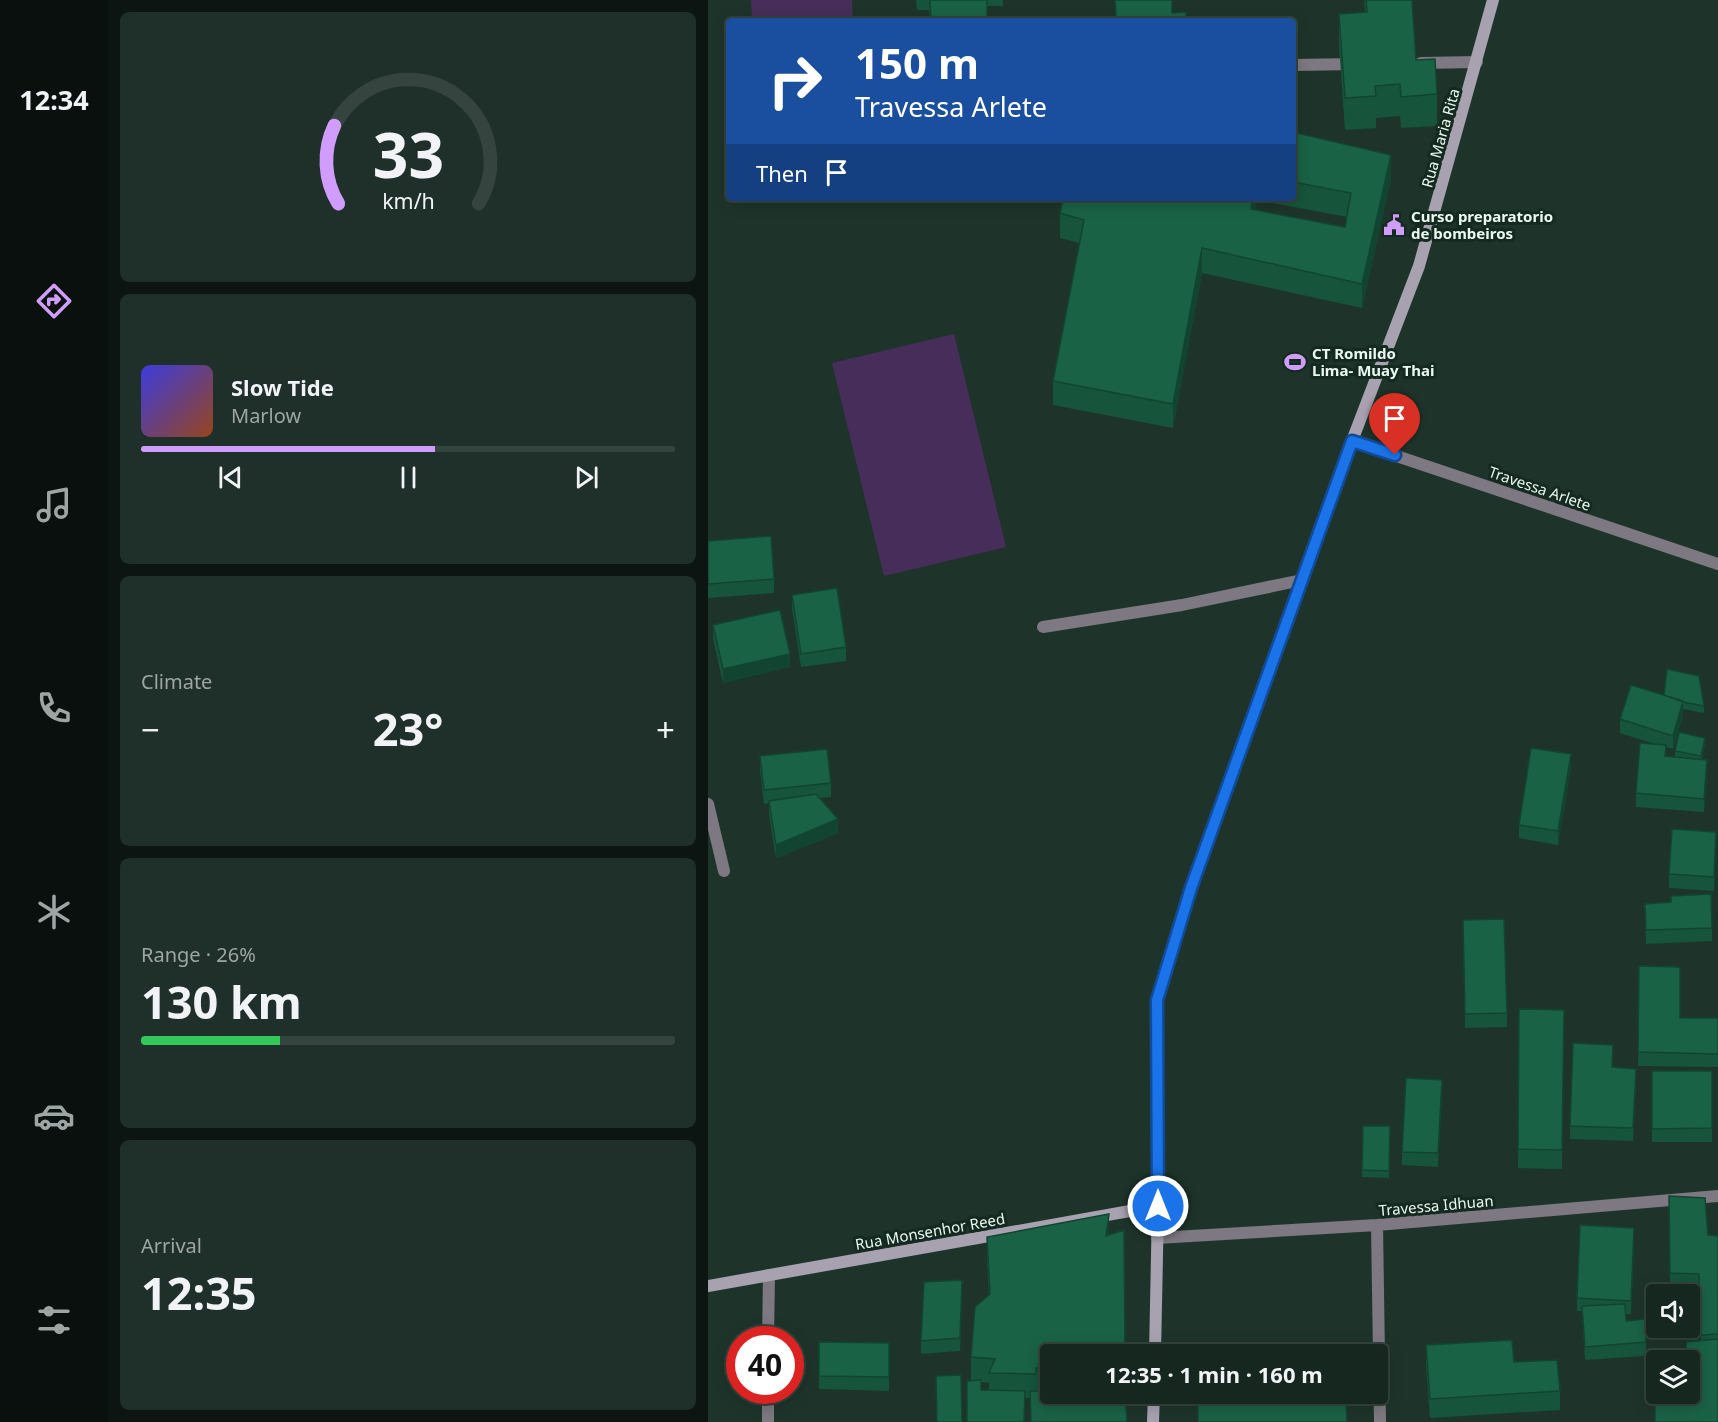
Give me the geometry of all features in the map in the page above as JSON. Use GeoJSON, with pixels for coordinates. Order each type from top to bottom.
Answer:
{"type":"FeatureCollection","features":[{"type":"Feature","properties":{"kind":"street","name":"Rua Maria Rita"},"geometry":{"type":"LineString","coordinates":[[1155,1344],[1158,1206],[1157,1000],[1191,888],[1352,441],[1419,266],[1493,0]]}},
{"type":"Feature","properties":{"kind":"street"},"geometry":{"type":"LineString","coordinates":[[1408,63],[1477,62]]}},
{"type":"Feature","properties":{"kind":"street"},"geometry":{"type":"LineString","coordinates":[[1296,65],[1373,64]]}},
{"type":"Feature","properties":{"kind":"street","name":"Travessa Arlete"},"geometry":{"type":"LineString","coordinates":[[1352,441],[1718,564]]}},
{"type":"Feature","properties":{"kind":"street"},"geometry":{"type":"LineString","coordinates":[[1043,627],[1182,606],[1302,580]]}},
{"type":"Feature","properties":{"kind":"street"},"geometry":{"type":"LineString","coordinates":[[708,804],[724,871]]}},
{"type":"Feature","properties":{"kind":"street","name":"Travessa Idhuan"},"geometry":{"type":"LineString","coordinates":[[1157,1238],[1377,1226],[1718,1196]]}},
{"type":"Feature","properties":{"kind":"street","name":"Rua Monsenhor Reed"},"geometry":{"type":"LineString","coordinates":[[708,1286],[1158,1206]]}},
{"type":"Feature","properties":{"kind":"street"},"geometry":{"type":"LineString","coordinates":[[1377,1226],[1380,1422]]}},
{"type":"Feature","properties":{"kind":"street"},"geometry":{"type":"LineString","coordinates":[[768,1326],[769,1275]]}},
{"type":"Feature","properties":{"kind":"street"},"geometry":{"type":"LineString","coordinates":[[768,1404],[768,1422]]}},
{"type":"Feature","properties":{"kind":"street"},"geometry":{"type":"LineString","coordinates":[[1153,1422],[1154,1404]]}},
{"type":"Feature","properties":{"kind":"shaded area"},"geometry":{"type":"Polygon","coordinates":[[[751,0],[852,0],[853,18],[752,18],[751,0]]]}},
{"type":"Feature","properties":{"kind":"shaded area"},"geometry":{"type":"Polygon","coordinates":[[[954,334],[1006,547],[884,576],[832,363],[954,334]]]}},
{"type":"Feature","properties":{"kind":"building"},"geometry":{"type":"Polygon","coordinates":[[[930,0],[987,0],[987,18],[931,18],[930,0]]]}},
{"type":"Feature","properties":{"kind":"building"},"geometry":{"type":"Polygon","coordinates":[[[1115,0],[1172,0],[1172,13],[1186,12],[1186,18],[1116,18],[1115,0]]]}},
{"type":"Feature","properties":{"kind":"building"},"geometry":{"type":"Polygon","coordinates":[[[1366,0],[1412,0],[1416,60],[1435,59],[1437,94],[1401,97],[1400,84],[1375,86],[1376,96],[1345,98],[1339,14],[1367,12],[1366,0]]]}},
{"type":"Feature","properties":{"kind":"building"},"geometry":{"type":"Polygon","coordinates":[[[1296,133],[1391,155],[1362,284],[1202,248],[1173,404],[1053,381],[1084,220],[1060,213],[1062,201],[1252,201],[1251,209],[1345,227],[1351,193],[1296,183],[1296,133]]]}},
{"type":"Feature","properties":{"kind":"building"},"geometry":{"type":"Polygon","coordinates":[[[771,536],[774,579],[708,584],[708,541],[771,536]]]}},
{"type":"Feature","properties":{"kind":"building"},"geometry":{"type":"Polygon","coordinates":[[[837,588],[846,647],[801,654],[792,595],[837,588]]]}},
{"type":"Feature","properties":{"kind":"building"},"geometry":{"type":"Polygon","coordinates":[[[780,610],[790,654],[723,669],[713,625],[780,610]]]}},
{"type":"Feature","properties":{"kind":"building"},"geometry":{"type":"Polygon","coordinates":[[[1667,669],[1699,676],[1704,706],[1664,695],[1667,669]]]}},
{"type":"Feature","properties":{"kind":"building"},"geometry":{"type":"Polygon","coordinates":[[[1631,685],[1683,701],[1673,736],[1620,719],[1631,685]]]}},
{"type":"Feature","properties":{"kind":"building"},"geometry":{"type":"Polygon","coordinates":[[[1679,732],[1705,738],[1701,756],[1675,751],[1679,732]]]}},
{"type":"Feature","properties":{"kind":"building"},"geometry":{"type":"Polygon","coordinates":[[[1640,743],[1666,745],[1665,756],[1707,760],[1704,799],[1636,793],[1640,743]]]}},
{"type":"Feature","properties":{"kind":"building"},"geometry":{"type":"Polygon","coordinates":[[[1531,748],[1571,754],[1558,831],[1519,825],[1531,748]]]}},
{"type":"Feature","properties":{"kind":"building"},"geometry":{"type":"Polygon","coordinates":[[[827,749],[831,783],[764,790],[760,756],[827,749]]]}},
{"type":"Feature","properties":{"kind":"building"},"geometry":{"type":"Polygon","coordinates":[[[816,794],[838,819],[776,845],[769,801],[816,794]]]}},
{"type":"Feature","properties":{"kind":"building"},"geometry":{"type":"Polygon","coordinates":[[[1672,829],[1716,832],[1714,877],[1669,874],[1672,829]]]}},
{"type":"Feature","properties":{"kind":"building"},"geometry":{"type":"Polygon","coordinates":[[[1711,894],[1712,928],[1646,930],[1645,904],[1671,902],[1671,896],[1711,894]]]}},
{"type":"Feature","properties":{"kind":"building"},"geometry":{"type":"Polygon","coordinates":[[[1504,919],[1507,1013],[1465,1014],[1463,920],[1504,919]]]}},
{"type":"Feature","properties":{"kind":"building"},"geometry":{"type":"Polygon","coordinates":[[[1639,966],[1680,967],[1680,1018],[1718,1018],[1718,1054],[1638,1052],[1639,966]]]}},
{"type":"Feature","properties":{"kind":"building"},"geometry":{"type":"Polygon","coordinates":[[[1519,1009],[1564,1010],[1562,1150],[1518,1149],[1519,1009]]]}},
{"type":"Feature","properties":{"kind":"building"},"geometry":{"type":"Polygon","coordinates":[[[1573,1043],[1613,1045],[1612,1067],[1636,1069],[1633,1128],[1570,1126],[1573,1043]]]}},
{"type":"Feature","properties":{"kind":"building"},"geometry":{"type":"Polygon","coordinates":[[[1652,1071],[1712,1071],[1712,1128],[1652,1129],[1652,1071]]]}},
{"type":"Feature","properties":{"kind":"building"},"geometry":{"type":"Polygon","coordinates":[[[1406,1078],[1442,1080],[1438,1153],[1402,1152],[1406,1078]]]}},
{"type":"Feature","properties":{"kind":"building"},"geometry":{"type":"Polygon","coordinates":[[[1363,1126],[1390,1126],[1389,1171],[1362,1170],[1363,1126]]]}},
{"type":"Feature","properties":{"kind":"building"},"geometry":{"type":"Polygon","coordinates":[[[1669,1196],[1705,1198],[1708,1235],[1718,1236],[1718,1334],[1701,1335],[1699,1274],[1670,1273],[1669,1196]]]}},
{"type":"Feature","properties":{"kind":"building"},"geometry":{"type":"Polygon","coordinates":[[[1109,1214],[1106,1236],[1124,1230],[1125,1344],[1040,1344],[1040,1368],[1036,1368],[1036,1374],[989,1373],[995,1359],[971,1357],[975,1307],[990,1294],[987,1237],[1109,1214]]]}},
{"type":"Feature","properties":{"kind":"building"},"geometry":{"type":"Polygon","coordinates":[[[1580,1225],[1634,1228],[1631,1301],[1577,1298],[1580,1225]]]}},
{"type":"Feature","properties":{"kind":"building"},"geometry":{"type":"Polygon","coordinates":[[[962,1280],[960,1338],[921,1341],[924,1282],[962,1280]]]}},
{"type":"Feature","properties":{"kind":"building"},"geometry":{"type":"Polygon","coordinates":[[[1625,1304],[1626,1321],[1645,1319],[1646,1342],[1585,1347],[1582,1306],[1625,1304]]]}},
{"type":"Feature","properties":{"kind":"building"},"geometry":{"type":"Polygon","coordinates":[[[1718,1339],[1718,1422],[1655,1422],[1655,1404],[1700,1404],[1700,1350],[1686,1350],[1686,1342],[1718,1339]]]}},
{"type":"Feature","properties":{"kind":"building"},"geometry":{"type":"Polygon","coordinates":[[[1512,1340],[1514,1362],[1557,1360],[1560,1391],[1430,1399],[1426,1345],[1512,1340]]]}},
{"type":"Feature","properties":{"kind":"building"},"geometry":{"type":"Polygon","coordinates":[[[819,1342],[889,1343],[889,1377],[819,1376],[819,1342]]]}},
{"type":"Feature","properties":{"kind":"building"},"geometry":{"type":"Polygon","coordinates":[[[961,1375],[962,1422],[937,1422],[936,1376],[961,1375]]]}},
{"type":"Feature","properties":{"kind":"building"},"geometry":{"type":"Polygon","coordinates":[[[981,1380],[981,1390],[1025,1391],[1024,1422],[967,1422],[967,1381],[981,1380]]]}},
{"type":"Feature","properties":{"kind":"building"},"geometry":{"type":"Polygon","coordinates":[[[1030,1391],[1040,1391],[1040,1404],[1126,1404],[1127,1422],[1031,1422],[1030,1391]]]}},
{"type":"Feature","properties":{"kind":"building"},"geometry":{"type":"Polygon","coordinates":[[[1198,1404],[1346,1404],[1347,1422],[1198,1422],[1198,1404]]]}},
{"type":"Feature","properties":{"kind":"place","name":"Curso preparatorio de bombeiros"},"geometry":{"type":"Point","coordinates":[1394,225]}},
{"type":"Feature","properties":{"kind":"place","name":"CT Romildo Lima- Muay Thai"},"geometry":{"type":"Point","coordinates":[1295,362]}},
{"type":"Feature","properties":{"kind":"route"},"geometry":{"type":"LineString","coordinates":[[1158,1206],[1157,1000],[1191,888],[1352,441],[1395,455]]}}]}
